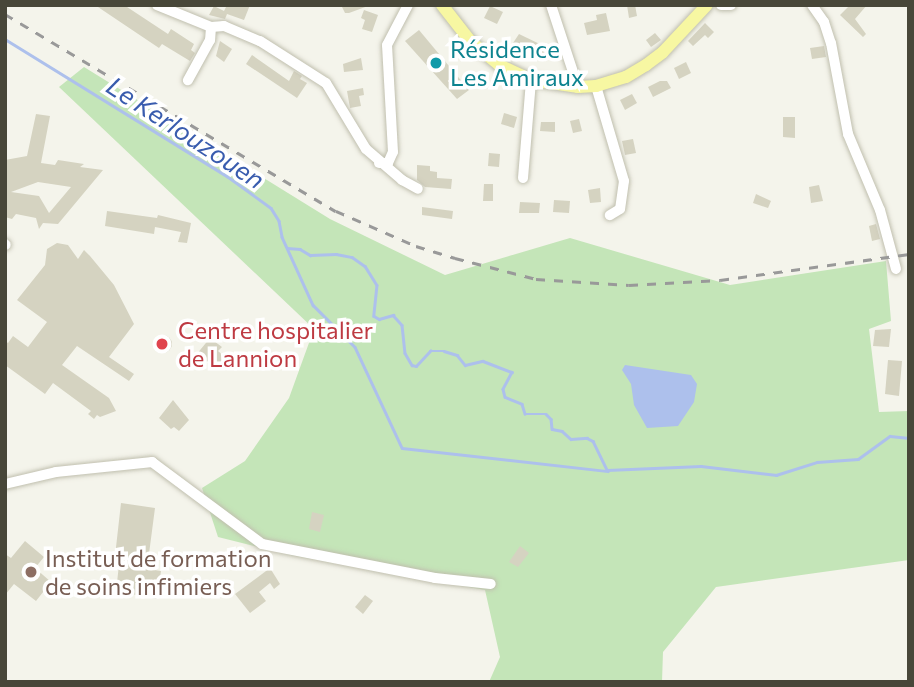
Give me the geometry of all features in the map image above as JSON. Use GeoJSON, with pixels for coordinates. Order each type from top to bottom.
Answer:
{"type":"FeatureCollection","features":[{"type":"Feature","properties":{"kind":"main road"},"geometry":{"type":"LineString","coordinates":[[442,5],[484,53],[499,65],[531,80],[578,87],[596,86],[626,77],[646,65],[663,52],[707,5]]}},
{"type":"Feature","properties":{"kind":"street"},"geometry":{"type":"LineString","coordinates":[[157,5],[211,27],[224,26],[260,41],[326,83],[346,120],[379,163],[418,189]]}},
{"type":"Feature","properties":{"kind":"street"},"geometry":{"type":"LineString","coordinates":[[379,163],[388,163],[393,152],[387,45],[408,5]]}},
{"type":"Feature","properties":{"kind":"street"},"geometry":{"type":"LineString","coordinates":[[551,5],[578,87]]}},
{"type":"Feature","properties":{"kind":"street"},"geometry":{"type":"LineString","coordinates":[[721,5],[731,5]]}},
{"type":"Feature","properties":{"kind":"street"},"geometry":{"type":"LineString","coordinates":[[812,5],[824,22],[831,43],[848,134],[880,210],[896,269]]}},
{"type":"Feature","properties":{"kind":"street"},"geometry":{"type":"LineString","coordinates":[[188,80],[210,40],[211,27]]}},
{"type":"Feature","properties":{"kind":"street"},"geometry":{"type":"LineString","coordinates":[[523,178],[531,80]]}},
{"type":"Feature","properties":{"kind":"street"},"geometry":{"type":"LineString","coordinates":[[596,86],[624,181],[620,209],[610,215]]}},
{"type":"Feature","properties":{"kind":"street"},"geometry":{"type":"LineString","coordinates":[[5,484],[56,472],[152,463],[262,544],[435,578],[491,584]]}},
{"type":"Feature","properties":{"kind":"green space"},"geometry":{"type":"Polygon","coordinates":[[[84,67],[330,219],[445,275],[570,238],[730,285],[886,261],[891,321],[869,329],[879,412],[909,411],[909,560],[716,587],[663,652],[662,682],[489,682],[500,657],[485,590],[295,556],[218,537],[202,488],[245,461],[289,398],[314,329],[59,87],[84,67]]]}},
{"type":"Feature","properties":{"kind":"water"},"geometry":{"type":"Polygon","coordinates":[[[625,365],[691,375],[697,384],[694,402],[678,426],[647,428],[634,405],[631,384],[622,370],[625,365]]]}},
{"type":"Feature","properties":{"kind":"building"},"geometry":{"type":"Polygon","coordinates":[[[95,5],[124,5],[168,34],[171,29],[194,44],[191,50],[195,53],[190,61],[162,44],[159,48],[95,5]]]}},
{"type":"Feature","properties":{"kind":"building"},"geometry":{"type":"Polygon","coordinates":[[[227,5],[250,5],[244,20],[227,14],[225,19],[209,15],[214,6],[224,11],[227,5]]]}},
{"type":"Feature","properties":{"kind":"building"},"geometry":{"type":"Polygon","coordinates":[[[341,5],[368,5],[368,6],[345,13],[341,5]]]}},
{"type":"Feature","properties":{"kind":"building"},"geometry":{"type":"Polygon","coordinates":[[[627,5],[635,5],[637,16],[629,18],[627,5]]]}},
{"type":"Feature","properties":{"kind":"building"},"geometry":{"type":"Polygon","coordinates":[[[850,5],[867,5],[855,19],[866,34],[863,37],[840,15],[850,5]]]}},
{"type":"Feature","properties":{"kind":"building"},"geometry":{"type":"Polygon","coordinates":[[[490,6],[503,12],[497,24],[484,18],[490,6]]]}},
{"type":"Feature","properties":{"kind":"building"},"geometry":{"type":"Polygon","coordinates":[[[364,10],[378,15],[372,32],[362,29],[365,20],[361,18],[364,10]]]}},
{"type":"Feature","properties":{"kind":"building"},"geometry":{"type":"Polygon","coordinates":[[[606,13],[610,31],[587,35],[584,23],[597,20],[596,15],[606,13]]]}},
{"type":"Feature","properties":{"kind":"building"},"geometry":{"type":"Polygon","coordinates":[[[705,23],[714,32],[708,38],[705,35],[693,46],[688,41],[705,23]]]}},
{"type":"Feature","properties":{"kind":"building","name":"Résidence Les Amiraux"},"geometry":{"type":"Polygon","coordinates":[[[419,30],[469,90],[457,99],[405,41],[419,30]]]}},
{"type":"Feature","properties":{"kind":"building"},"geometry":{"type":"Polygon","coordinates":[[[655,33],[661,40],[651,47],[646,40],[655,33]]]}},
{"type":"Feature","properties":{"kind":"building"},"geometry":{"type":"Polygon","coordinates":[[[519,34],[548,48],[542,61],[513,43],[519,34]]]}},
{"type":"Feature","properties":{"kind":"building"},"geometry":{"type":"Polygon","coordinates":[[[220,41],[232,49],[224,62],[216,56],[220,41]]]}},
{"type":"Feature","properties":{"kind":"building"},"geometry":{"type":"Polygon","coordinates":[[[824,46],[826,57],[812,59],[810,48],[824,46]]]}},
{"type":"Feature","properties":{"kind":"building"},"geometry":{"type":"Polygon","coordinates":[[[252,55],[289,81],[294,71],[302,76],[300,79],[307,83],[297,98],[246,64],[252,55]]]}},
{"type":"Feature","properties":{"kind":"building"},"geometry":{"type":"Polygon","coordinates":[[[361,58],[363,70],[344,72],[343,64],[361,58]]]}},
{"type":"Feature","properties":{"kind":"building"},"geometry":{"type":"Polygon","coordinates":[[[686,62],[691,73],[679,79],[674,68],[686,62]]]}},
{"type":"Feature","properties":{"kind":"building"},"geometry":{"type":"Polygon","coordinates":[[[660,81],[667,81],[671,88],[653,97],[648,87],[660,81]]]}},
{"type":"Feature","properties":{"kind":"building"},"geometry":{"type":"Polygon","coordinates":[[[363,88],[364,95],[359,96],[361,106],[350,108],[347,91],[363,88]]]}},
{"type":"Feature","properties":{"kind":"building"},"geometry":{"type":"Polygon","coordinates":[[[632,94],[637,103],[625,110],[620,100],[632,94]]]}},
{"type":"Feature","properties":{"kind":"building"},"geometry":{"type":"Polygon","coordinates":[[[504,113],[517,117],[514,128],[501,124],[504,113]]]}},
{"type":"Feature","properties":{"kind":"building"},"geometry":{"type":"Polygon","coordinates":[[[36,114],[50,116],[41,163],[55,165],[58,160],[103,170],[58,224],[43,223],[39,229],[36,218],[16,214],[12,219],[5,217],[5,160],[27,156],[36,114]],[[38,182],[11,192],[39,196],[49,213],[71,187],[38,182]]]}},
{"type":"Feature","properties":{"kind":"building"},"geometry":{"type":"Polygon","coordinates":[[[783,117],[795,117],[795,138],[783,137],[783,117]]]}},
{"type":"Feature","properties":{"kind":"building"},"geometry":{"type":"Polygon","coordinates":[[[579,119],[582,131],[573,133],[570,121],[579,119]]]}},
{"type":"Feature","properties":{"kind":"building"},"geometry":{"type":"Polygon","coordinates":[[[541,122],[555,122],[555,132],[540,131],[541,122]]]}},
{"type":"Feature","properties":{"kind":"building"},"geometry":{"type":"Polygon","coordinates":[[[633,139],[636,153],[625,155],[622,141],[633,139]]]}},
{"type":"Feature","properties":{"kind":"building"},"geometry":{"type":"Polygon","coordinates":[[[489,153],[500,154],[499,167],[488,166],[489,153]]]}},
{"type":"Feature","properties":{"kind":"building"},"geometry":{"type":"Polygon","coordinates":[[[417,165],[430,166],[430,171],[437,172],[437,178],[452,179],[451,189],[425,187],[417,180],[417,165]]]}},
{"type":"Feature","properties":{"kind":"building"},"geometry":{"type":"Polygon","coordinates":[[[484,184],[493,184],[493,201],[483,201],[484,184]]]}},
{"type":"Feature","properties":{"kind":"building"},"geometry":{"type":"Polygon","coordinates":[[[819,185],[823,201],[811,203],[809,187],[819,185]]]}},
{"type":"Feature","properties":{"kind":"building"},"geometry":{"type":"Polygon","coordinates":[[[600,188],[601,202],[590,203],[588,190],[600,188]]]}},
{"type":"Feature","properties":{"kind":"building"},"geometry":{"type":"Polygon","coordinates":[[[756,194],[771,201],[768,208],[753,203],[756,194]]]}},
{"type":"Feature","properties":{"kind":"building"},"geometry":{"type":"Polygon","coordinates":[[[554,200],[570,201],[569,213],[553,212],[554,200]]]}},
{"type":"Feature","properties":{"kind":"building"},"geometry":{"type":"Polygon","coordinates":[[[520,202],[540,203],[539,213],[519,213],[520,202]]]}},
{"type":"Feature","properties":{"kind":"building"},"geometry":{"type":"Polygon","coordinates":[[[422,207],[453,211],[452,219],[422,215],[422,207]]]}},
{"type":"Feature","properties":{"kind":"building"},"geometry":{"type":"Polygon","coordinates":[[[107,211],[157,218],[158,215],[191,223],[187,243],[178,242],[181,232],[155,227],[154,234],[105,226],[107,211]]]}},
{"type":"Feature","properties":{"kind":"building"},"geometry":{"type":"Polygon","coordinates":[[[876,224],[880,239],[872,241],[869,226],[876,224]]]}},
{"type":"Feature","properties":{"kind":"building"},"geometry":{"type":"Polygon","coordinates":[[[57,243],[68,245],[78,259],[84,250],[90,256],[114,285],[134,324],[109,357],[134,374],[129,381],[77,346],[62,365],[109,398],[116,411],[100,417],[97,415],[94,419],[88,414],[91,411],[53,383],[45,394],[5,365],[5,341],[8,343],[13,336],[28,347],[47,322],[17,300],[45,265],[47,249],[57,243]]]}},
{"type":"Feature","properties":{"kind":"building"},"geometry":{"type":"Polygon","coordinates":[[[891,329],[889,347],[873,346],[875,330],[891,329]]]}},
{"type":"Feature","properties":{"kind":"building"},"geometry":{"type":"Polygon","coordinates":[[[163,335],[169,338],[172,344],[169,350],[163,353],[157,350],[154,344],[157,338],[163,335]]]}},
{"type":"Feature","properties":{"kind":"building"},"geometry":{"type":"Polygon","coordinates":[[[210,338],[222,347],[218,351],[225,357],[216,367],[196,355],[210,338]]]}},
{"type":"Feature","properties":{"kind":"building"},"geometry":{"type":"Polygon","coordinates":[[[888,360],[902,361],[899,396],[885,394],[888,360]]]}},
{"type":"Feature","properties":{"kind":"building"},"geometry":{"type":"Polygon","coordinates":[[[173,400],[189,420],[179,431],[174,427],[171,429],[159,418],[173,400]]]}},
{"type":"Feature","properties":{"kind":"building"},"geometry":{"type":"Polygon","coordinates":[[[121,503],[155,508],[147,569],[161,571],[157,599],[116,591],[119,565],[114,565],[121,503]]]}},
{"type":"Feature","properties":{"kind":"building"},"geometry":{"type":"Polygon","coordinates":[[[312,512],[324,515],[320,532],[309,529],[312,512]]]}},
{"type":"Feature","properties":{"kind":"building","name":"Institut de formation de soins infimiers"},"geometry":{"type":"Polygon","coordinates":[[[25,541],[44,557],[35,568],[51,582],[36,601],[14,584],[5,595],[5,554],[11,558],[25,541]]]}},
{"type":"Feature","properties":{"kind":"building"},"geometry":{"type":"Polygon","coordinates":[[[520,546],[529,553],[518,567],[509,562],[520,546]]]}},
{"type":"Feature","properties":{"kind":"building"},"geometry":{"type":"Polygon","coordinates":[[[270,568],[280,584],[274,589],[270,583],[259,592],[266,601],[250,613],[235,594],[270,568]]]}},
{"type":"Feature","properties":{"kind":"building"},"geometry":{"type":"Polygon","coordinates":[[[365,595],[373,601],[363,614],[355,607],[365,595]]]}},
{"type":"Feature","properties":{"kind":"waterway"},"geometry":{"type":"LineString","coordinates":[[5,39],[227,176],[271,208],[279,221],[282,237],[313,305],[355,347],[402,448],[608,471]]}},
{"type":"Feature","properties":{"kind":"waterway","name":"Le Kerlouzouen"},"geometry":{"type":"LineString","coordinates":[[287,248],[300,249],[310,255],[336,254],[352,257],[365,266],[377,285],[374,316],[379,319],[393,315],[402,325],[405,353],[412,365],[416,366],[430,351],[444,351],[457,355],[465,365],[483,361],[512,372],[503,389],[505,397],[522,404],[525,414],[546,414],[551,419],[552,429],[562,431],[571,439],[587,438],[593,441],[607,470],[701,466],[776,475],[817,462],[858,459],[890,436],[909,438]]}},
{"type":"Feature","properties":{"kind":"railway"},"geometry":{"type":"LineString","coordinates":[[5,14],[336,211],[416,246],[455,258],[536,279],[629,285],[720,280],[909,254]]}},
{"type":"Feature","properties":{"kind":"place","name":"Résidence Les Amiraux"},"geometry":{"type":"Point","coordinates":[436,63]}},
{"type":"Feature","properties":{"kind":"place","name":"Centre hospitalier de Lannion"},"geometry":{"type":"Point","coordinates":[162,344]}},
{"type":"Feature","properties":{"kind":"place","name":"Institut de formation de soins infimiers"},"geometry":{"type":"Point","coordinates":[31,572]}}]}
